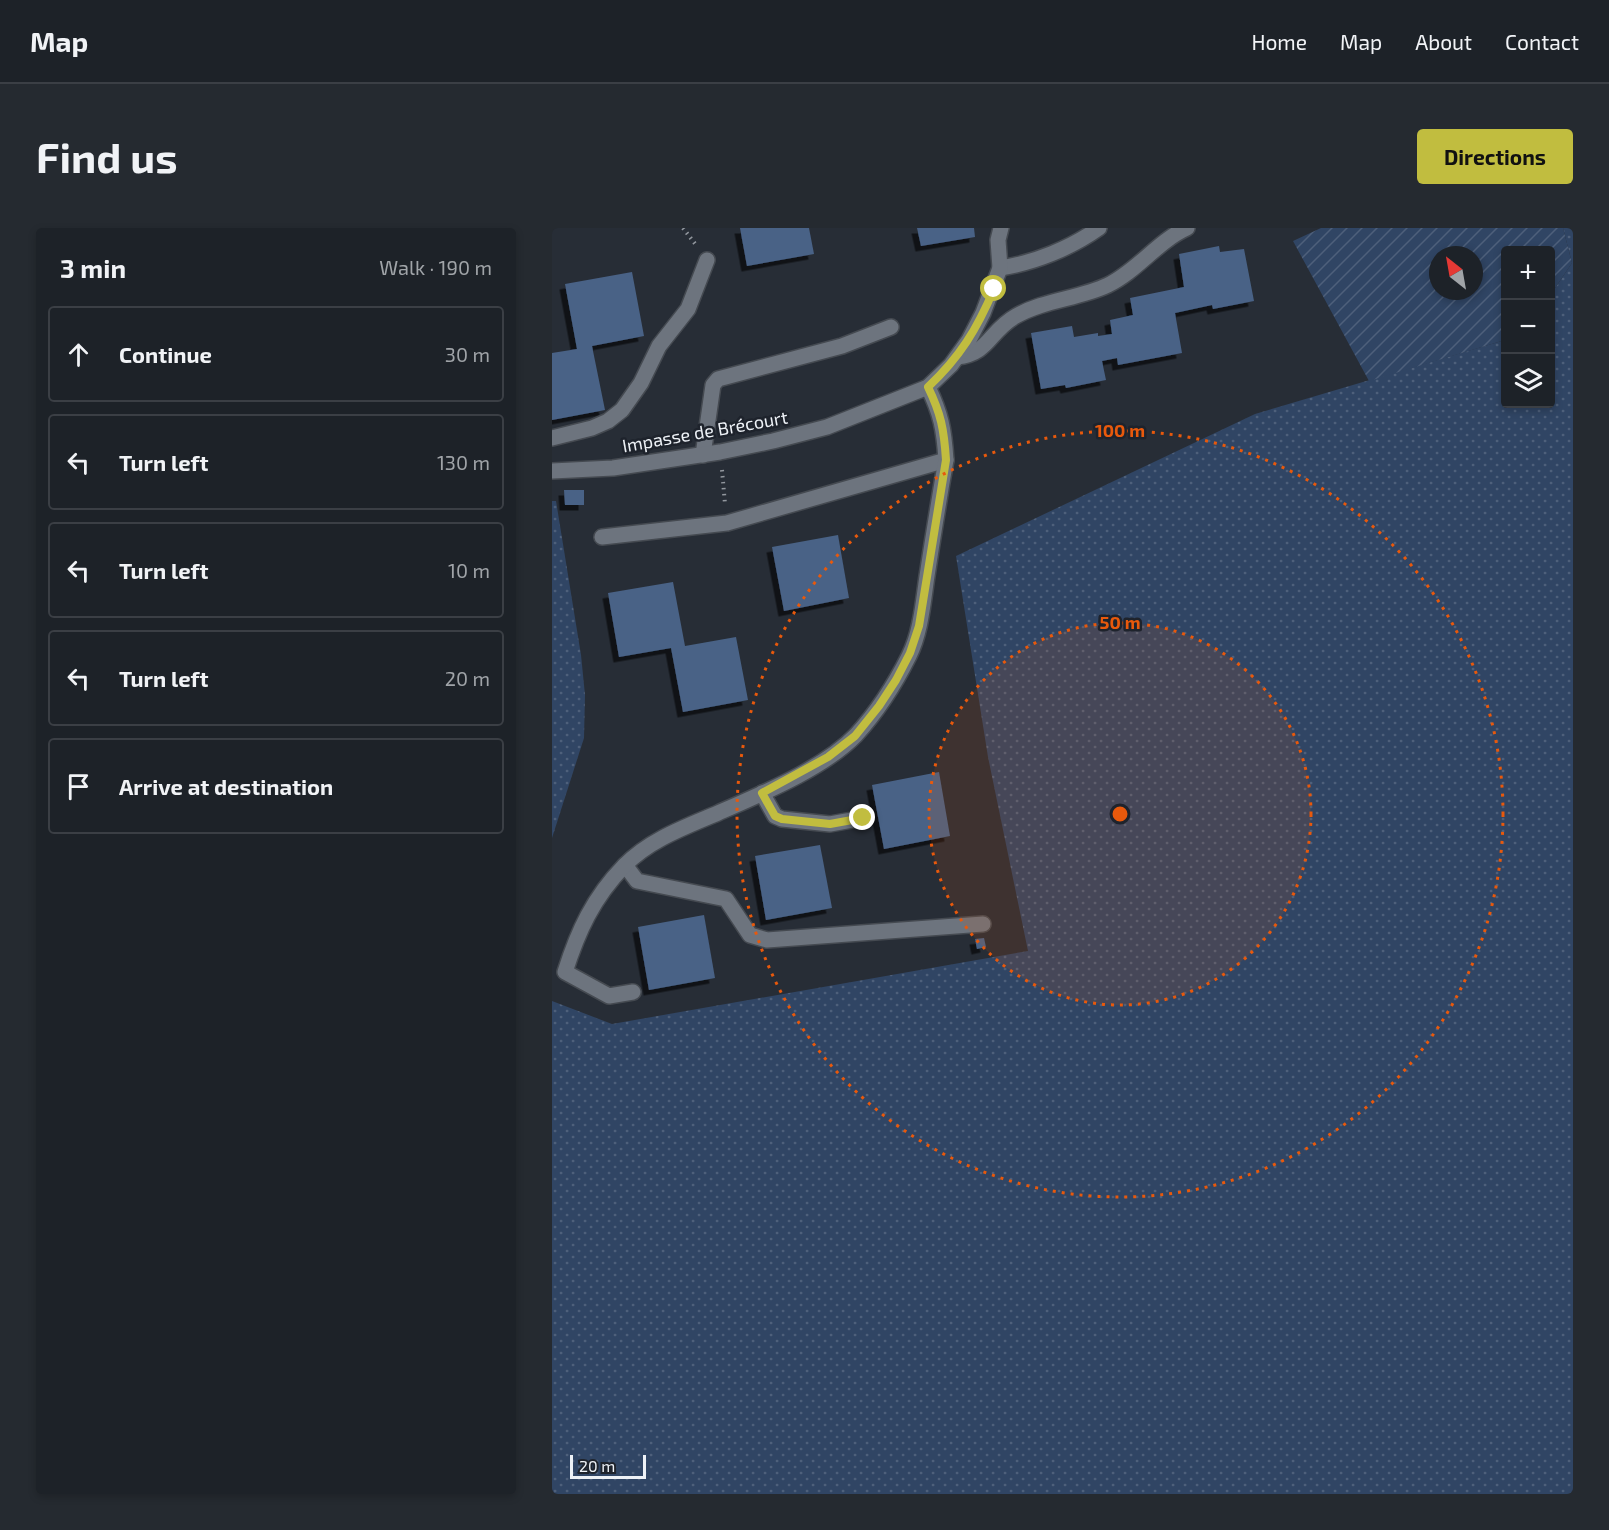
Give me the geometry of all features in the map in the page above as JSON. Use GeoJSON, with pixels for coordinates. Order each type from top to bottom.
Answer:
{"type":"FeatureCollection","features":[{"type":"Feature","properties":{"kind":"street"},"geometry":{"type":"LineString","coordinates":[[633,992],[609,996],[565,972],[584,920],[604,889],[625,865],[656,841],[762,793],[828,757],[855,736],[879,706],[910,653],[919,626],[946,460],[940,412],[928,387],[957,357],[983,313],[1000,268],[998,240],[1001,228]]}},
{"type":"Feature","properties":{"kind":"street"},"geometry":{"type":"LineString","coordinates":[[1000,268],[1021,265],[1045,256],[1099,228]]}},
{"type":"Feature","properties":{"kind":"street"},"geometry":{"type":"LineString","coordinates":[[957,357],[976,353],[1002,324],[1032,308],[1082,295],[1109,285],[1135,268],[1181,229]]}},
{"type":"Feature","properties":{"kind":"street"},"geometry":{"type":"LineString","coordinates":[[552,438],[592,428],[608,421],[622,410],[641,383],[659,346],[687,309],[707,260]]}},
{"type":"Feature","properties":{"kind":"street"},"geometry":{"type":"LineString","coordinates":[[703,455],[713,385],[718,379],[842,346],[891,327]]}},
{"type":"Feature","properties":{"kind":"street","name":"Impasse de Brécourt"},"geometry":{"type":"LineString","coordinates":[[552,471],[613,468],[720,452],[827,427],[928,387]]}},
{"type":"Feature","properties":{"kind":"street"},"geometry":{"type":"LineString","coordinates":[[602,537],[727,523],[946,460]]}},
{"type":"Feature","properties":{"kind":"street"},"geometry":{"type":"LineString","coordinates":[[762,793],[775,816],[782,819],[830,824],[863,818]]}},
{"type":"Feature","properties":{"kind":"street"},"geometry":{"type":"LineString","coordinates":[[625,865],[637,881],[726,899],[750,935],[767,940],[983,924]]}},
{"type":"Feature","properties":{"kind":"path"},"geometry":{"type":"LineString","coordinates":[[720,452],[727,523]]}},
{"type":"Feature","properties":{"kind":"shaded area"},"geometry":{"type":"Polygon","coordinates":[[[1321,228],[1563,228],[1572,263],[1555,288],[1555,246],[1501,246],[1501,341],[1369,381],[1293,241],[1321,228]]]}},
{"type":"Feature","properties":{"kind":"shaded area"},"geometry":{"type":"Polygon","coordinates":[[[1563,228],[1573,228],[1573,1494],[552,1494],[552,1001],[612,1024],[1028,951],[988,757],[956,556],[1255,414],[1501,341],[1501,408],[1555,408],[1555,288],[1572,263],[1563,228]]]}},
{"type":"Feature","properties":{"kind":"shaded area"},"geometry":{"type":"Polygon","coordinates":[[[552,501],[556,501],[581,655],[585,695],[584,738],[552,838],[552,501]]]}},
{"type":"Feature","properties":{"kind":"building"},"geometry":{"type":"Polygon","coordinates":[[[740,228],[809,228],[814,254],[747,266],[740,228]]]}},
{"type":"Feature","properties":{"kind":"building"},"geometry":{"type":"Polygon","coordinates":[[[917,228],[974,228],[975,237],[921,246],[917,228]]]}},
{"type":"Feature","properties":{"kind":"building"},"geometry":{"type":"Polygon","coordinates":[[[1219,246],[1220,252],[1244,249],[1254,301],[1213,309],[1212,305],[1175,313],[1182,353],[1118,365],[1117,358],[1102,361],[1106,380],[1066,388],[1065,385],[1041,389],[1031,333],[1072,326],[1074,337],[1098,333],[1098,336],[1112,334],[1110,320],[1133,315],[1130,298],[1184,287],[1179,254],[1219,246]]]}},
{"type":"Feature","properties":{"kind":"building"},"geometry":{"type":"Polygon","coordinates":[[[632,272],[644,336],[592,346],[605,410],[552,420],[552,353],[577,349],[565,284],[632,272]]]}},
{"type":"Feature","properties":{"kind":"building"},"geometry":{"type":"Polygon","coordinates":[[[564,490],[584,490],[584,505],[565,505],[564,490]]]}},
{"type":"Feature","properties":{"kind":"building"},"geometry":{"type":"Polygon","coordinates":[[[838,535],[849,598],[784,611],[772,547],[838,535]]]}},
{"type":"Feature","properties":{"kind":"building"},"geometry":{"type":"Polygon","coordinates":[[[673,582],[685,646],[736,637],[748,700],[683,712],[671,648],[619,657],[608,593],[673,582]]]}},
{"type":"Feature","properties":{"kind":"building"},"geometry":{"type":"Polygon","coordinates":[[[939,772],[950,836],[884,849],[872,785],[939,772]]]}},
{"type":"Feature","properties":{"kind":"building"},"geometry":{"type":"Polygon","coordinates":[[[820,845],[832,908],[766,920],[755,856],[820,845]]]}},
{"type":"Feature","properties":{"kind":"building"},"geometry":{"type":"Polygon","coordinates":[[[704,915],[715,978],[649,990],[638,927],[704,915]]]}},
{"type":"Feature","properties":{"kind":"building"},"geometry":{"type":"Polygon","coordinates":[[[984,938],[986,947],[977,949],[975,939],[984,938]]]}},
{"type":"Feature","properties":{"kind":"route"},"geometry":{"type":"LineString","coordinates":[[863,818],[830,824],[782,819],[775,816],[762,793],[828,757],[855,736],[879,706],[910,653],[919,626],[946,460],[940,412],[928,387],[951,365],[969,340],[994,289]]}}]}
